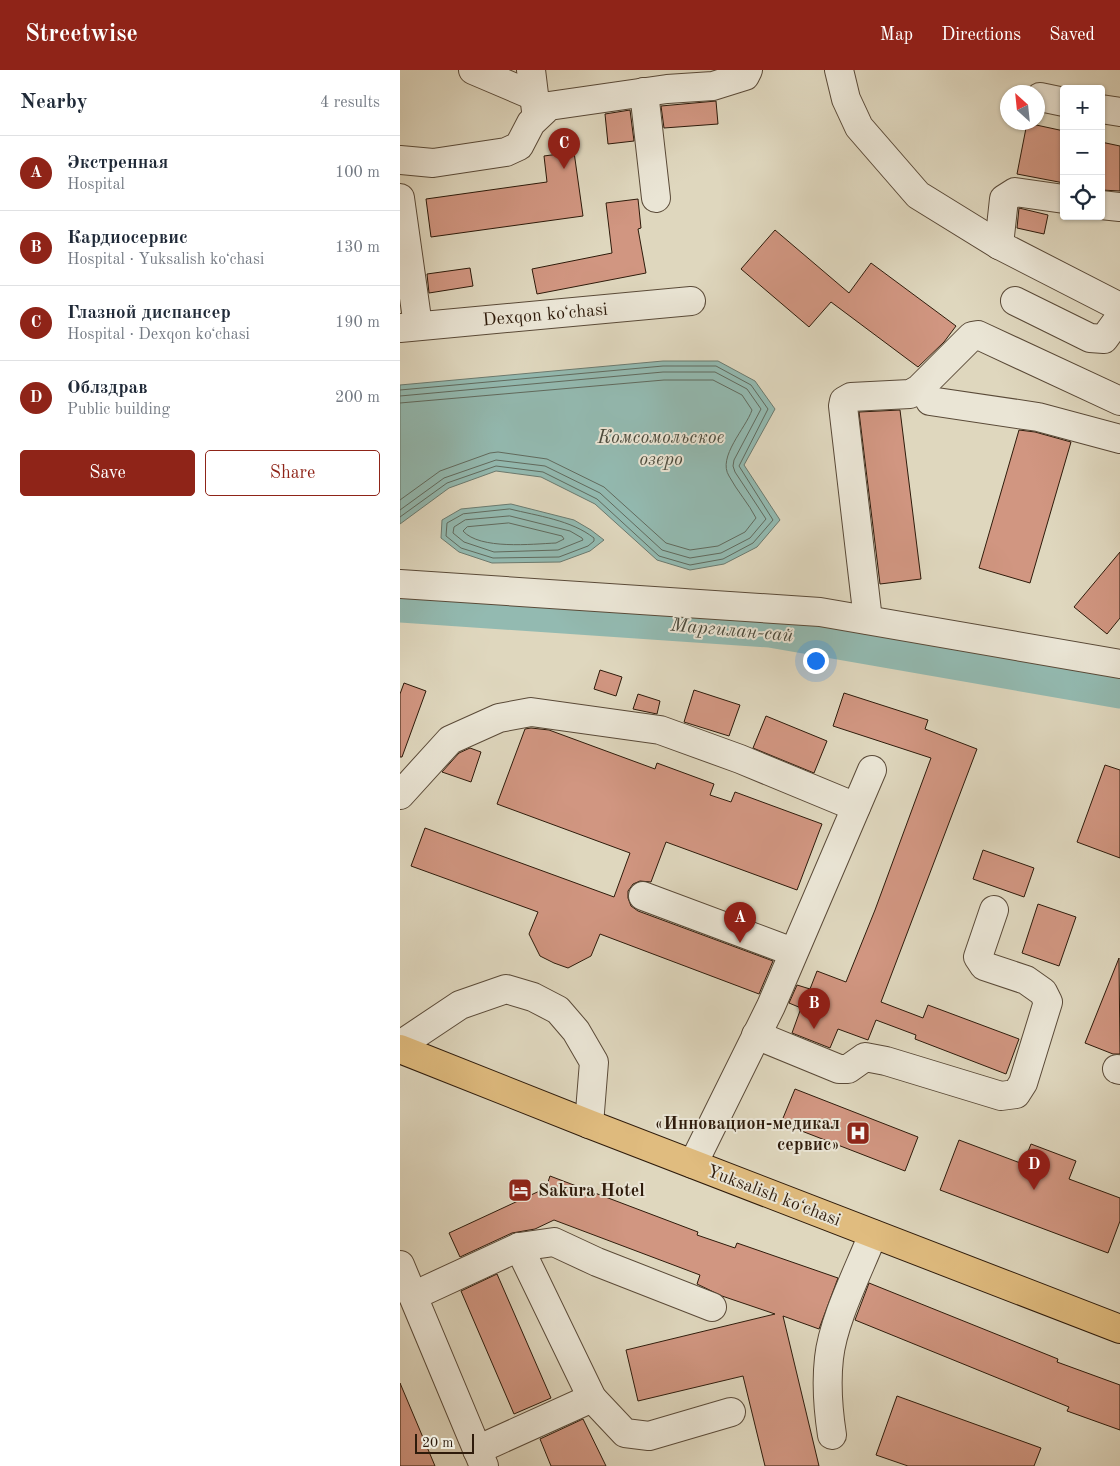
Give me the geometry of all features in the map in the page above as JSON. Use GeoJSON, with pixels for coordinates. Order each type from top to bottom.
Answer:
{"type":"FeatureCollection","features":[{"type":"Feature","properties":{"kind":"main road","name":"Yuksalish koʻchasi"},"geometry":{"type":"LineString","coordinates":[[400,1049],[1120,1329]]}},
{"type":"Feature","properties":{"kind":"street"},"geometry":{"type":"LineString","coordinates":[[474,70],[534,95],[549,106],[659,84],[713,86],[745,76],[748,70]]}},
{"type":"Feature","properties":{"kind":"street"},"geometry":{"type":"LineString","coordinates":[[839,70],[846,100],[859,127],[918,195],[1000,245],[1120,307]]}},
{"type":"Feature","properties":{"kind":"street"},"geometry":{"type":"LineString","coordinates":[[656,198],[659,84]]}},
{"type":"Feature","properties":{"kind":"street"},"geometry":{"type":"LineString","coordinates":[[400,160],[433,163],[506,152],[519,146],[531,123],[534,95]]}},
{"type":"Feature","properties":{"kind":"street"},"geometry":{"type":"LineString","coordinates":[[1105,110],[1120,112]]}},
{"type":"Feature","properties":{"kind":"street"},"geometry":{"type":"LineString","coordinates":[[1000,245],[1004,198],[1016,192],[1060,198]]}},
{"type":"Feature","properties":{"kind":"street"},"geometry":{"type":"LineString","coordinates":[[400,198],[409,327]]}},
{"type":"Feature","properties":{"kind":"street"},"geometry":{"type":"LineString","coordinates":[[1105,206],[1120,208]]}},
{"type":"Feature","properties":{"kind":"street","name":"Dexqon koʻchasi"},"geometry":{"type":"LineString","coordinates":[[409,327],[691,301]]}},
{"type":"Feature","properties":{"kind":"street"},"geometry":{"type":"LineString","coordinates":[[1015,301],[1090,338],[1104,339],[1120,317]]}},
{"type":"Feature","properties":{"kind":"street"},"geometry":{"type":"LineString","coordinates":[[868,620],[843,406],[844,401],[850,397],[910,394],[919,389],[972,336],[978,335],[1120,401]]}},
{"type":"Feature","properties":{"kind":"street"},"geometry":{"type":"LineString","coordinates":[[930,401],[1038,417],[1120,438]]}},
{"type":"Feature","properties":{"kind":"street"},"geometry":{"type":"LineString","coordinates":[[400,584],[820,612],[1120,664]]}},
{"type":"Feature","properties":{"kind":"street"},"geometry":{"type":"LineString","coordinates":[[400,795],[450,740],[498,718],[531,712],[660,730],[740,759],[856,807]]}},
{"type":"Feature","properties":{"kind":"street"},"geometry":{"type":"LineString","coordinates":[[693,1164],[771,1006],[872,770]]}},
{"type":"Feature","properties":{"kind":"street"},"geometry":{"type":"LineString","coordinates":[[643,896],[794,952]]}},
{"type":"Feature","properties":{"kind":"street"},"geometry":{"type":"LineString","coordinates":[[756,1035],[839,1069],[848,1069],[865,1057],[886,1061],[1001,1096],[1016,1094],[1023,1083],[1048,1002],[1043,992],[1026,980],[984,966],[978,957],[994,910]]}},
{"type":"Feature","properties":{"kind":"street"},"geometry":{"type":"LineString","coordinates":[[400,1045],[460,1004],[506,989],[533,997],[558,1010],[576,1031],[594,1062],[589,1124]]}},
{"type":"Feature","properties":{"kind":"street"},"geometry":{"type":"LineString","coordinates":[[832,1435],[827,1398],[829,1356],[837,1324],[873,1234]]}},
{"type":"Feature","properties":{"kind":"street"},"geometry":{"type":"LineString","coordinates":[[413,1296],[519,1247],[554,1242],[597,1262],[712,1307]]}},
{"type":"Feature","properties":{"kind":"street"},"geometry":{"type":"LineString","coordinates":[[519,1247],[592,1398],[625,1433],[648,1436],[731,1412]]}},
{"type":"Feature","properties":{"kind":"street"},"geometry":{"type":"LineString","coordinates":[[400,1265],[480,1458],[592,1398]]}},
{"type":"Feature","properties":{"kind":"water","name":"Комсомольское озеро"},"geometry":{"type":"Polygon","coordinates":[[[663,361],[718,361],[755,381],[775,409],[744,465],[780,520],[757,547],[724,564],[690,570],[657,560],[595,504],[541,477],[496,471],[449,488],[400,524],[400,385],[663,361]]]}},
{"type":"Feature","properties":{"kind":"water"},"geometry":{"type":"Polygon","coordinates":[[[511,504],[574,520],[604,540],[590,551],[560,562],[492,563],[459,552],[441,538],[442,520],[461,509],[511,504]]]}},
{"type":"Feature","properties":{"kind":"building"},"geometry":{"type":"Polygon","coordinates":[[[716,101],[718,124],[664,128],[661,106],[716,101]]]}},
{"type":"Feature","properties":{"kind":"building"},"geometry":{"type":"Polygon","coordinates":[[[630,110],[634,141],[608,144],[605,114],[630,110]]]}},
{"type":"Feature","properties":{"kind":"building"},"geometry":{"type":"Polygon","coordinates":[[[1045,127],[1060,130],[1060,182],[1017,174],[1026,130],[1045,130],[1045,127]]]}},
{"type":"Feature","properties":{"kind":"building"},"geometry":{"type":"Polygon","coordinates":[[[1105,143],[1120,146],[1120,191],[1105,190],[1105,143]]]}},
{"type":"Feature","properties":{"kind":"building"},"geometry":{"type":"Polygon","coordinates":[[[574,152],[583,216],[431,237],[426,199],[547,182],[544,156],[574,152]]]}},
{"type":"Feature","properties":{"kind":"building"},"geometry":{"type":"Polygon","coordinates":[[[638,199],[641,228],[638,229],[646,273],[537,294],[532,269],[612,253],[606,203],[638,199]]]}},
{"type":"Feature","properties":{"kind":"building"},"geometry":{"type":"Polygon","coordinates":[[[1019,208],[1048,215],[1044,234],[1017,228],[1019,208]]]}},
{"type":"Feature","properties":{"kind":"building"},"geometry":{"type":"Polygon","coordinates":[[[775,230],[849,293],[871,263],[956,326],[944,342],[918,367],[831,302],[809,327],[741,269],[775,230]]]}},
{"type":"Feature","properties":{"kind":"building"},"geometry":{"type":"Polygon","coordinates":[[[470,268],[473,286],[429,293],[427,274],[470,268]]]}},
{"type":"Feature","properties":{"kind":"building"},"geometry":{"type":"Polygon","coordinates":[[[900,410],[921,579],[880,584],[859,412],[900,410]]]}},
{"type":"Feature","properties":{"kind":"building"},"geometry":{"type":"Polygon","coordinates":[[[1019,430],[1035,432],[1071,442],[1030,583],[979,568],[1019,430]]]}},
{"type":"Feature","properties":{"kind":"building"},"geometry":{"type":"Polygon","coordinates":[[[1120,552],[1120,618],[1107,634],[1074,607],[1120,552]]]}},
{"type":"Feature","properties":{"kind":"building"},"geometry":{"type":"Polygon","coordinates":[[[600,670],[622,677],[616,696],[594,689],[600,670]]]}},
{"type":"Feature","properties":{"kind":"building"},"geometry":{"type":"Polygon","coordinates":[[[404,683],[426,691],[402,757],[400,757],[400,694],[404,683]]]}},
{"type":"Feature","properties":{"kind":"building"},"geometry":{"type":"Polygon","coordinates":[[[694,690],[740,705],[729,736],[684,722],[694,690]]]}},
{"type":"Feature","properties":{"kind":"building"},"geometry":{"type":"Polygon","coordinates":[[[844,693],[928,720],[925,729],[977,749],[881,1002],[923,1018],[928,1005],[1019,1039],[1006,1074],[915,1039],[916,1035],[876,1020],[868,1040],[838,1029],[830,1048],[792,1033],[801,1008],[789,1003],[797,985],[810,989],[817,971],[846,982],[875,910],[931,758],[833,726],[844,693]]]}},
{"type":"Feature","properties":{"kind":"building"},"geometry":{"type":"Polygon","coordinates":[[[638,694],[660,701],[657,714],[633,709],[638,694]]]}},
{"type":"Feature","properties":{"kind":"building"},"geometry":{"type":"Polygon","coordinates":[[[766,716],[827,741],[814,773],[753,748],[766,716]]]}},
{"type":"Feature","properties":{"kind":"building"},"geometry":{"type":"Polygon","coordinates":[[[525,729],[549,730],[655,769],[657,763],[714,784],[710,795],[731,802],[735,792],[822,824],[797,890],[666,842],[651,882],[640,881],[633,884],[628,891],[631,906],[638,911],[773,961],[759,994],[600,934],[591,956],[568,968],[554,963],[540,956],[529,934],[538,912],[411,866],[425,828],[614,897],[630,853],[497,804],[525,729]]]}},
{"type":"Feature","properties":{"kind":"building"},"geometry":{"type":"Polygon","coordinates":[[[470,748],[481,752],[471,782],[442,772],[459,753],[470,748]]]}},
{"type":"Feature","properties":{"kind":"building"},"geometry":{"type":"Polygon","coordinates":[[[1105,765],[1120,770],[1120,858],[1077,842],[1105,765]]]}},
{"type":"Feature","properties":{"kind":"building"},"geometry":{"type":"Polygon","coordinates":[[[983,850],[1034,868],[1024,897],[973,879],[983,850]]]}},
{"type":"Feature","properties":{"kind":"building"},"geometry":{"type":"Polygon","coordinates":[[[1038,904],[1076,917],[1059,966],[1022,953],[1038,904]]]}},
{"type":"Feature","properties":{"kind":"building"},"geometry":{"type":"Polygon","coordinates":[[[1119,958],[1120,1054],[1113,1054],[1085,1043],[1119,958]]]}},
{"type":"Feature","properties":{"kind":"building"},"geometry":{"type":"Polygon","coordinates":[[[795,1089],[918,1137],[905,1171],[781,1123],[795,1089]]]}},
{"type":"Feature","properties":{"kind":"building"},"geometry":{"type":"Polygon","coordinates":[[[959,1140],[1023,1164],[1031,1144],[1076,1161],[1069,1179],[1120,1198],[1120,1221],[1108,1253],[940,1190],[959,1140]]]}},
{"type":"Feature","properties":{"kind":"building"},"geometry":{"type":"Polygon","coordinates":[[[550,1176],[698,1232],[697,1235],[735,1248],[737,1243],[838,1278],[819,1329],[783,1316],[819,1466],[765,1466],[743,1376],[638,1401],[626,1350],[775,1314],[722,1296],[697,1284],[700,1275],[554,1220],[535,1229],[512,1233],[460,1257],[449,1233],[546,1188],[550,1176]]]}},
{"type":"Feature","properties":{"kind":"building"},"geometry":{"type":"Polygon","coordinates":[[[497,1274],[551,1398],[514,1414],[461,1291],[497,1274]]]}},
{"type":"Feature","properties":{"kind":"building"},"geometry":{"type":"Polygon","coordinates":[[[869,1283],[1058,1359],[1057,1362],[1120,1385],[1120,1430],[1067,1411],[1069,1407],[855,1320],[869,1283]]]}},
{"type":"Feature","properties":{"kind":"building"},"geometry":{"type":"Polygon","coordinates":[[[400,1383],[435,1466],[400,1466],[400,1383]]]}},
{"type":"Feature","properties":{"kind":"building"},"geometry":{"type":"Polygon","coordinates":[[[897,1396],[1041,1448],[1034,1466],[908,1466],[876,1455],[897,1396]]]}},
{"type":"Feature","properties":{"kind":"building"},"geometry":{"type":"Polygon","coordinates":[[[583,1419],[606,1466],[551,1466],[540,1439],[583,1419]]]}},
{"type":"Feature","properties":{"kind":"waterway","name":"Маргилан-сай"},"geometry":{"type":"LineString","coordinates":[[400,605],[770,630],[1120,691]]}},
{"type":"Feature","properties":{"kind":"place","name":"Глазной диспансер"},"geometry":{"type":"Point","coordinates":[564,169]}},
{"type":"Feature","properties":{"kind":"place","name":"Экстренная"},"geometry":{"type":"Point","coordinates":[740,943]}},
{"type":"Feature","properties":{"kind":"place","name":"Кардиосервис"},"geometry":{"type":"Point","coordinates":[814,1029]}},
{"type":"Feature","properties":{"kind":"place","name":"«Инновацион-медикал сервис»"},"geometry":{"type":"Point","coordinates":[858,1133]}},
{"type":"Feature","properties":{"kind":"place","name":"Sakura Hotel"},"geometry":{"type":"Point","coordinates":[520,1190]}},
{"type":"Feature","properties":{"kind":"place","name":"Облздрав"},"geometry":{"type":"Point","coordinates":[1034,1190]}}]}
